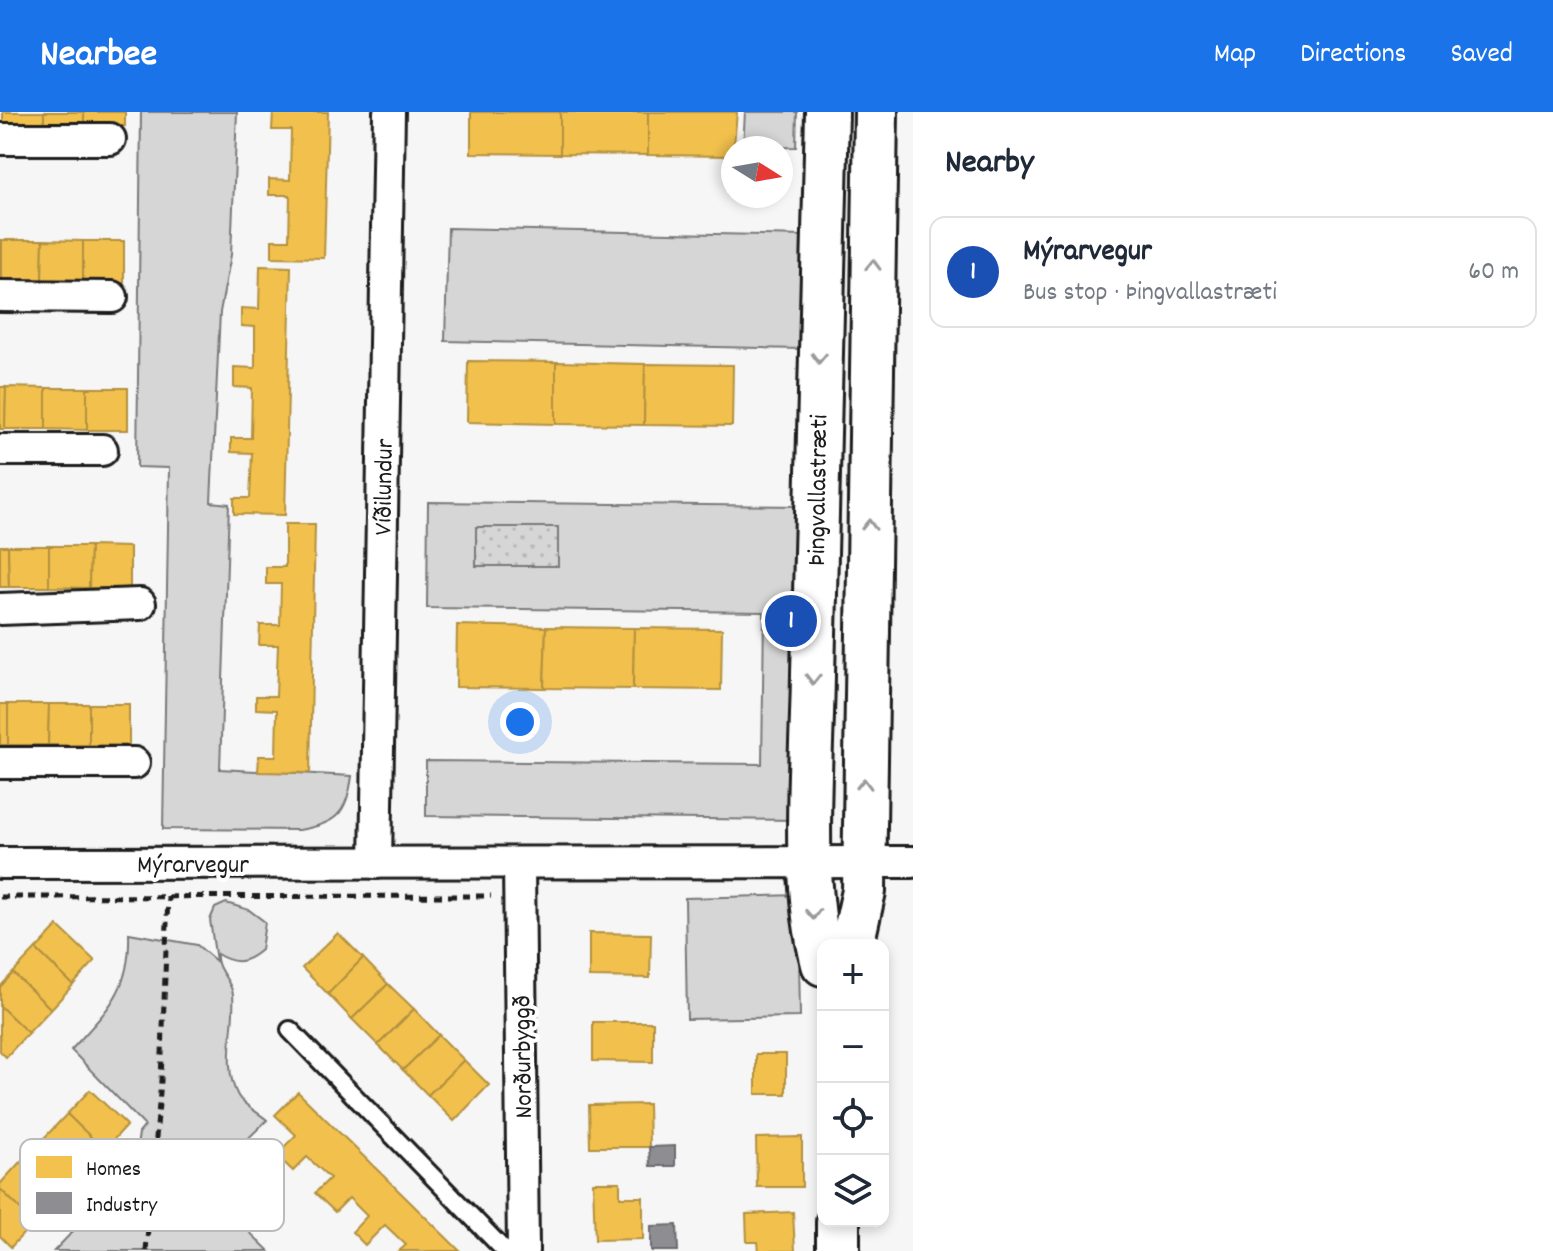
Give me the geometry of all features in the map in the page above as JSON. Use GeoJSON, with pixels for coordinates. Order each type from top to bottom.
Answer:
{"type":"FeatureCollection","features":[{"type":"Feature","properties":{"kind":"main road","name":"Þingvallastræti"},"geometry":{"type":"LineString","coordinates":[[817,941],[812,863],[816,461],[827,112]]}},
{"type":"Feature","properties":{"kind":"main road","name":"Þingvallastræti"},"geometry":{"type":"LineString","coordinates":[[853,939],[864,891],[876,112]]}},
{"type":"Feature","properties":{"kind":"main road"},"geometry":{"type":"LineString","coordinates":[[838,1227],[838,1251]]}},
{"type":"Feature","properties":{"kind":"street","name":"Víðilundur"},"geometry":{"type":"LineString","coordinates":[[376,863],[389,112]]}},
{"type":"Feature","properties":{"kind":"street"},"geometry":{"type":"LineString","coordinates":[[0,139],[110,139]]}},
{"type":"Feature","properties":{"kind":"street"},"geometry":{"type":"LineString","coordinates":[[0,296],[112,297]]}},
{"type":"Feature","properties":{"kind":"street"},"geometry":{"type":"LineString","coordinates":[[0,450],[102,450]]}},
{"type":"Feature","properties":{"kind":"street"},"geometry":{"type":"LineString","coordinates":[[0,609],[140,604]]}},
{"type":"Feature","properties":{"kind":"street"},"geometry":{"type":"LineString","coordinates":[[0,763],[134,763]]}},
{"type":"Feature","properties":{"kind":"street","name":"Mýrarvegur"},"geometry":{"type":"LineString","coordinates":[[0,863],[913,862]]}},
{"type":"Feature","properties":{"kind":"street","name":"Norðurbyggð"},"geometry":{"type":"LineString","coordinates":[[519,863],[523,1251]]}},
{"type":"Feature","properties":{"kind":"lane"},"geometry":{"type":"LineString","coordinates":[[290,1030],[505,1251]]}},
{"type":"Feature","properties":{"kind":"path"},"geometry":{"type":"LineString","coordinates":[[156,1139],[168,896]]}},
{"type":"Feature","properties":{"kind":"path"},"geometry":{"type":"LineString","coordinates":[[146,1251],[148,1231]]}},
{"type":"Feature","properties":{"kind":"shaded area"},"geometry":{"type":"Polygon","coordinates":[[[141,112],[237,112],[231,255],[220,312],[211,502],[229,504],[220,769],[352,776],[347,800],[338,815],[312,828],[163,829],[169,468],[137,467],[141,112]]]}},
{"type":"Feature","properties":{"kind":"shaded area"},"geometry":{"type":"Polygon","coordinates":[[[745,112],[797,112],[796,147],[793,147],[793,136],[744,136],[745,112]]]}},
{"type":"Feature","properties":{"kind":"shaded area"},"geometry":{"type":"Polygon","coordinates":[[[448,228],[804,236],[801,349],[445,341],[448,228]]]}},
{"type":"Feature","properties":{"kind":"shaded area"},"geometry":{"type":"Polygon","coordinates":[[[428,502],[803,506],[799,820],[426,816],[426,761],[762,764],[764,612],[427,608],[428,502]]]}},
{"type":"Feature","properties":{"kind":"shaded area"},"geometry":{"type":"Polygon","coordinates":[[[476,527],[558,527],[558,566],[476,566],[476,527]]]}},
{"type":"Feature","properties":{"kind":"shaded area"},"geometry":{"type":"Polygon","coordinates":[[[798,895],[800,1017],[687,1019],[685,898],[798,895]]]}},
{"type":"Feature","properties":{"kind":"shaded area"},"geometry":{"type":"Polygon","coordinates":[[[226,903],[249,910],[265,922],[261,950],[256,954],[235,961],[217,954],[217,959],[233,994],[230,1072],[233,1084],[240,1099],[267,1120],[248,1139],[138,1139],[145,1126],[71,1050],[106,1011],[121,985],[129,953],[129,933],[197,945],[216,961],[210,920],[215,908],[226,903]]]}},
{"type":"Feature","properties":{"kind":"shaded area"},"geometry":{"type":"Polygon","coordinates":[[[73,1231],[248,1231],[269,1251],[54,1251],[73,1231]]]}},
{"type":"Feature","properties":{"kind":"building: Homes"},"geometry":{"type":"Polygon","coordinates":[[[3,112],[44,112],[44,126],[3,126],[3,112]]]}},
{"type":"Feature","properties":{"kind":"building: Homes"},"geometry":{"type":"Polygon","coordinates":[[[44,112],[84,112],[84,126],[44,126],[44,112]]]}},
{"type":"Feature","properties":{"kind":"building: Homes"},"geometry":{"type":"Polygon","coordinates":[[[84,112],[125,112],[125,126],[84,126],[84,112]]]}},
{"type":"Feature","properties":{"kind":"building: Homes"},"geometry":{"type":"Polygon","coordinates":[[[273,112],[328,112],[324,258],[272,257],[272,240],[289,240],[290,195],[269,195],[269,179],[290,180],[291,130],[272,130],[273,112]]]}},
{"type":"Feature","properties":{"kind":"building: Homes"},"geometry":{"type":"Polygon","coordinates":[[[471,112],[560,112],[560,154],[471,153],[471,112]]]}},
{"type":"Feature","properties":{"kind":"building: Homes"},"geometry":{"type":"Polygon","coordinates":[[[560,112],[648,112],[648,155],[560,154],[560,112]]]}},
{"type":"Feature","properties":{"kind":"building: Homes"},"geometry":{"type":"Polygon","coordinates":[[[648,112],[737,112],[735,136],[721,136],[721,156],[648,155],[648,112]]]}},
{"type":"Feature","properties":{"kind":"building: Homes"},"geometry":{"type":"Polygon","coordinates":[[[2,240],[2,282],[0,282],[2,240]]]}},
{"type":"Feature","properties":{"kind":"building: Homes"},"geometry":{"type":"Polygon","coordinates":[[[2,240],[43,240],[42,283],[2,282],[2,240]]]}},
{"type":"Feature","properties":{"kind":"building: Homes"},"geometry":{"type":"Polygon","coordinates":[[[43,240],[83,241],[83,283],[42,283],[43,240]]]}},
{"type":"Feature","properties":{"kind":"building: Homes"},"geometry":{"type":"Polygon","coordinates":[[[83,241],[124,241],[124,283],[83,283],[83,241]]]}},
{"type":"Feature","properties":{"kind":"building: Homes"},"geometry":{"type":"Polygon","coordinates":[[[260,266],[291,267],[285,515],[234,514],[234,498],[250,498],[252,453],[231,452],[231,438],[251,438],[252,388],[234,387],[234,367],[255,368],[255,327],[241,326],[241,308],[259,309],[260,266]]]}},
{"type":"Feature","properties":{"kind":"building: Homes"},"geometry":{"type":"Polygon","coordinates":[[[468,361],[556,362],[556,424],[467,422],[468,361]]]}},
{"type":"Feature","properties":{"kind":"building: Homes"},"geometry":{"type":"Polygon","coordinates":[[[556,362],[645,364],[644,425],[556,424],[556,362]]]}},
{"type":"Feature","properties":{"kind":"building: Homes"},"geometry":{"type":"Polygon","coordinates":[[[645,364],[733,365],[732,426],[644,425],[645,364]]]}},
{"type":"Feature","properties":{"kind":"building: Homes"},"geometry":{"type":"Polygon","coordinates":[[[0,387],[6,387],[5,429],[0,429],[0,387]]]}},
{"type":"Feature","properties":{"kind":"building: Homes"},"geometry":{"type":"Polygon","coordinates":[[[6,387],[46,388],[46,429],[5,429],[6,387]]]}},
{"type":"Feature","properties":{"kind":"building: Homes"},"geometry":{"type":"Polygon","coordinates":[[[46,388],[87,388],[87,430],[46,429],[46,388]]]}},
{"type":"Feature","properties":{"kind":"building: Homes"},"geometry":{"type":"Polygon","coordinates":[[[87,388],[128,388],[128,430],[87,430],[87,388]]]}},
{"type":"Feature","properties":{"kind":"building: Homes"},"geometry":{"type":"Polygon","coordinates":[[[285,524],[315,524],[310,773],[258,772],[259,756],[276,756],[277,710],[256,709],[256,696],[276,696],[278,645],[259,645],[260,625],[280,625],[281,584],[266,584],[266,567],[285,567],[285,524]]]}},
{"type":"Feature","properties":{"kind":"building: Homes"},"geometry":{"type":"Polygon","coordinates":[[[0,546],[8,546],[9,587],[0,587],[0,546]]]}},
{"type":"Feature","properties":{"kind":"building: Homes"},"geometry":{"type":"Polygon","coordinates":[[[8,546],[49,546],[49,587],[9,587],[8,546]]]}},
{"type":"Feature","properties":{"kind":"building: Homes"},"geometry":{"type":"Polygon","coordinates":[[[49,546],[90,546],[89,588],[49,587],[49,546]]]}},
{"type":"Feature","properties":{"kind":"building: Homes"},"geometry":{"type":"Polygon","coordinates":[[[90,546],[130,547],[130,588],[89,588],[90,546]]]}},
{"type":"Feature","properties":{"kind":"building: Homes"},"geometry":{"type":"Polygon","coordinates":[[[457,625],[546,627],[544,688],[456,687],[457,625]]]}},
{"type":"Feature","properties":{"kind":"building: Homes"},"geometry":{"type":"Polygon","coordinates":[[[546,627],[634,628],[633,689],[544,688],[546,627]]]}},
{"type":"Feature","properties":{"kind":"building: Homes"},"geometry":{"type":"Polygon","coordinates":[[[634,628],[722,629],[721,690],[633,689],[634,628]]]}},
{"type":"Feature","properties":{"kind":"building: Homes"},"geometry":{"type":"Polygon","coordinates":[[[0,704],[8,704],[8,745],[0,745],[0,704]]]}},
{"type":"Feature","properties":{"kind":"building: Homes"},"geometry":{"type":"Polygon","coordinates":[[[8,704],[49,704],[48,745],[8,745],[8,704]]]}},
{"type":"Feature","properties":{"kind":"building: Homes"},"geometry":{"type":"Polygon","coordinates":[[[49,704],[89,704],[89,745],[48,745],[49,704]]]}},
{"type":"Feature","properties":{"kind":"building: Homes"},"geometry":{"type":"Polygon","coordinates":[[[89,704],[129,704],[129,745],[89,745],[89,704]]]}},
{"type":"Feature","properties":{"kind":"building: Homes"},"geometry":{"type":"Polygon","coordinates":[[[58,926],[95,961],[73,985],[36,949],[58,926]]]}},
{"type":"Feature","properties":{"kind":"building: Homes"},"geometry":{"type":"Polygon","coordinates":[[[338,933],[363,958],[328,994],[302,968],[338,933]]]}},
{"type":"Feature","properties":{"kind":"building: Homes"},"geometry":{"type":"Polygon","coordinates":[[[589,933],[651,934],[650,978],[589,977],[589,933]]]}},
{"type":"Feature","properties":{"kind":"building: Homes"},"geometry":{"type":"Polygon","coordinates":[[[36,949],[73,985],[51,1009],[13,973],[36,949]]]}},
{"type":"Feature","properties":{"kind":"building: Homes"},"geometry":{"type":"Polygon","coordinates":[[[363,958],[388,984],[352,1019],[328,994],[363,958]]]}},
{"type":"Feature","properties":{"kind":"building: Homes"},"geometry":{"type":"Polygon","coordinates":[[[13,973],[51,1009],[28,1033],[0,1006],[0,987],[13,973]]]}},
{"type":"Feature","properties":{"kind":"building: Homes"},"geometry":{"type":"Polygon","coordinates":[[[388,984],[414,1009],[378,1045],[352,1019],[388,984]]]}},
{"type":"Feature","properties":{"kind":"building: Homes"},"geometry":{"type":"Polygon","coordinates":[[[0,1006],[28,1033],[6,1057],[0,1051],[0,1006]]]}},
{"type":"Feature","properties":{"kind":"building: Homes"},"geometry":{"type":"Polygon","coordinates":[[[414,1009],[439,1035],[403,1070],[378,1045],[414,1009]]]}},
{"type":"Feature","properties":{"kind":"building: Homes"},"geometry":{"type":"Polygon","coordinates":[[[593,1022],[653,1022],[653,1062],[593,1061],[593,1022]]]}},
{"type":"Feature","properties":{"kind":"building: Homes"},"geometry":{"type":"Polygon","coordinates":[[[439,1035],[464,1060],[428,1095],[403,1070],[439,1035]]]}},
{"type":"Feature","properties":{"kind":"building: Homes"},"geometry":{"type":"Polygon","coordinates":[[[756,1054],[786,1054],[786,1094],[756,1094],[756,1054]]]}},
{"type":"Feature","properties":{"kind":"building: Homes"},"geometry":{"type":"Polygon","coordinates":[[[464,1060],[489,1085],[454,1121],[428,1095],[464,1060]]]}},
{"type":"Feature","properties":{"kind":"building: Homes"},"geometry":{"type":"Polygon","coordinates":[[[90,1090],[127,1125],[114,1139],[93,1139],[67,1114],[90,1090]]]}},
{"type":"Feature","properties":{"kind":"building: Homes"},"geometry":{"type":"Polygon","coordinates":[[[298,1092],[460,1251],[399,1251],[406,1245],[385,1225],[365,1245],[352,1232],[367,1216],[349,1198],[335,1212],[315,1193],[330,1178],[307,1157],[293,1171],[284,1163],[284,1147],[296,1135],[275,1115],[298,1092]]]}},
{"type":"Feature","properties":{"kind":"building: Homes"},"geometry":{"type":"Polygon","coordinates":[[[648,1104],[649,1147],[590,1147],[589,1105],[648,1104]]]}},
{"type":"Feature","properties":{"kind":"building: Homes"},"geometry":{"type":"Polygon","coordinates":[[[67,1114],[93,1139],[45,1139],[67,1114]]]}},
{"type":"Feature","properties":{"kind":"building: Homes"},"geometry":{"type":"Polygon","coordinates":[[[802,1137],[802,1187],[757,1187],[756,1138],[802,1137]]]}},
{"type":"Feature","properties":{"kind":"building: Homes"},"geometry":{"type":"Polygon","coordinates":[[[20,1162],[20,1208],[0,1189],[0,1184],[20,1162]]]}},
{"type":"Feature","properties":{"kind":"building: Homes"},"geometry":{"type":"Polygon","coordinates":[[[593,1182],[620,1182],[620,1197],[643,1197],[643,1239],[595,1240],[593,1182]]]}},
{"type":"Feature","properties":{"kind":"building: Homes"},"geometry":{"type":"Polygon","coordinates":[[[0,1189],[20,1208],[20,1231],[26,1231],[11,1247],[0,1236],[0,1189]]]}},
{"type":"Feature","properties":{"kind":"building: Homes"},"geometry":{"type":"Polygon","coordinates":[[[793,1212],[795,1251],[759,1251],[758,1242],[747,1242],[746,1214],[793,1212]]]}},
{"type":"Feature","properties":{"kind":"building: Industry"},"geometry":{"type":"Polygon","coordinates":[[[675,1146],[675,1166],[650,1166],[649,1147],[675,1146]]]}},
{"type":"Feature","properties":{"kind":"building: Industry"},"geometry":{"type":"Polygon","coordinates":[[[677,1225],[678,1251],[651,1251],[651,1226],[677,1225]]]}},
{"type":"Feature","properties":{"kind":"place","name":"Mýrarvegur"},"geometry":{"type":"Point","coordinates":[791,621]}}]}
